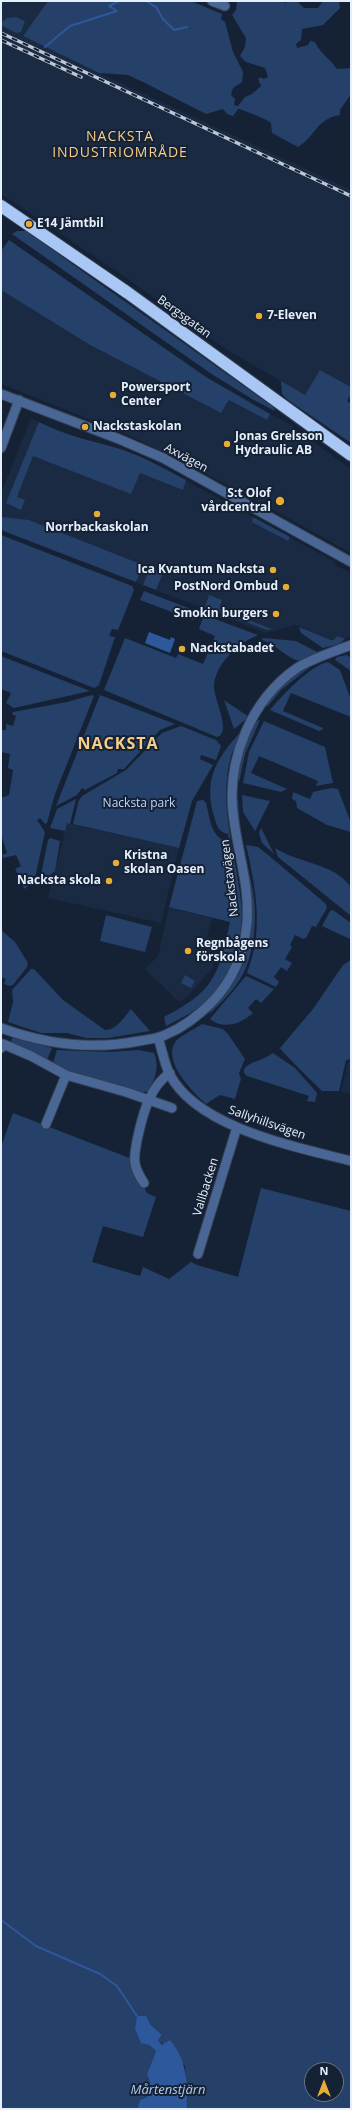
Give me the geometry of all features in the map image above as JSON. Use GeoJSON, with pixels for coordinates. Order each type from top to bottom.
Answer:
{"type":"FeatureCollection","features":[{"type":"Feature","properties":{"kind":"highway","name":"Bergsgatan"},"geometry":{"type":"LineString","coordinates":[[1,207],[128,293],[351,454]]}},
{"type":"Feature","properties":{"kind":"street"},"geometry":{"type":"LineString","coordinates":[[212,1],[224,6]]}},
{"type":"Feature","properties":{"kind":"street","name":"Axvägen"},"geometry":{"type":"LineString","coordinates":[[1,394],[119,439],[163,458],[351,562]]}},
{"type":"Feature","properties":{"kind":"street"},"geometry":{"type":"LineString","coordinates":[[1,448],[18,400]]}},
{"type":"Feature","properties":{"kind":"street","name":"Nackstavägen"},"geometry":{"type":"LineString","coordinates":[[1,1028],[27,1036],[82,1046],[111,1046],[158,1038],[168,1034],[199,1015],[230,981],[240,958],[247,924],[247,910],[233,813],[232,785],[235,761],[250,724],[272,690],[298,668],[324,655],[351,645]]}},
{"type":"Feature","properties":{"kind":"street","name":"Sallyhillsvägen"},"geometry":{"type":"LineString","coordinates":[[158,1038],[170,1073],[186,1096],[215,1117],[237,1127],[351,1161]]}},
{"type":"Feature","properties":{"kind":"street"},"geometry":{"type":"LineString","coordinates":[[2,1046],[31,1056],[66,1075],[149,1099],[172,1108]]}},
{"type":"Feature","properties":{"kind":"street"},"geometry":{"type":"LineString","coordinates":[[144,1183],[134,1163],[140,1128],[149,1099],[163,1078],[170,1073]]}},
{"type":"Feature","properties":{"kind":"street"},"geometry":{"type":"LineString","coordinates":[[46,1124],[66,1075]]}},
{"type":"Feature","properties":{"kind":"street","name":"Vallbacken"},"geometry":{"type":"LineString","coordinates":[[198,1254],[237,1127]]}},
{"type":"Feature","properties":{"kind":"shaded area"},"geometry":{"type":"Polygon","coordinates":[[[1,1],[48,1],[23,36],[351,190],[351,387],[320,370],[305,395],[227,350],[118,272],[1,194],[1,1]]]}},
{"type":"Feature","properties":{"kind":"shaded area"},"geometry":{"type":"Polygon","coordinates":[[[1,290],[90,345],[221,413],[229,400],[267,420],[270,414],[286,422],[351,469],[351,553],[232,487],[129,435],[1,384],[1,290]]]}},
{"type":"Feature","properties":{"kind":"shaded area"},"geometry":{"type":"Polygon","coordinates":[[[31,418],[46,426],[82,439],[124,450],[150,461],[335,562],[335,565],[351,572],[351,636],[336,642],[296,625],[266,633],[1,530],[1,494],[31,418]]]}},
{"type":"Feature","properties":{"kind":"shaded area","name":"Kristna skolan Oasen"},"geometry":{"type":"Polygon","coordinates":[[[67,823],[179,848],[161,923],[48,898],[67,823]]]}},
{"type":"Feature","properties":{"kind":"shaded area","name":"Regnbågens förskola"},"geometry":{"type":"Polygon","coordinates":[[[169,907],[212,918],[207,937],[219,940],[212,969],[188,996],[179,1002],[145,969],[158,956],[169,907]]]}},
{"type":"Feature","properties":{"kind":"shaded area"},"geometry":{"type":"Polygon","coordinates":[[[348,1062],[351,1062],[351,1094],[341,1092],[348,1062]]]}},
{"type":"Feature","properties":{"kind":"green space"},"geometry":{"type":"Polygon","coordinates":[[[48,1],[191,1],[222,14],[221,19],[225,22],[233,52],[243,72],[242,82],[233,88],[231,95],[235,99],[234,105],[238,106],[245,97],[252,94],[261,86],[258,79],[261,77],[263,79],[268,77],[265,68],[246,62],[240,56],[245,47],[246,38],[232,15],[236,10],[237,1],[282,1],[285,3],[289,1],[297,1],[304,8],[318,8],[323,1],[339,1],[340,8],[323,25],[302,29],[301,40],[296,44],[297,48],[308,45],[310,41],[315,42],[337,69],[351,68],[351,94],[340,110],[340,115],[326,120],[304,143],[298,147],[272,133],[271,123],[249,113],[238,109],[233,116],[227,114],[223,109],[206,114],[128,75],[99,73],[23,36],[48,1]]]}},
{"type":"Feature","properties":{"kind":"green space"},"geometry":{"type":"Polygon","coordinates":[[[16,17],[25,21],[21,32],[16,33],[1,25],[1,23],[7,18],[16,17]]]}},
{"type":"Feature","properties":{"kind":"green space"},"geometry":{"type":"Polygon","coordinates":[[[17,231],[26,231],[273,407],[275,411],[252,399],[210,373],[12,234],[17,231]]]}},
{"type":"Feature","properties":{"kind":"green space"},"geometry":{"type":"Polygon","coordinates":[[[9,240],[206,377],[270,414],[267,420],[229,400],[221,413],[90,345],[1,290],[1,251],[9,240]]]}},
{"type":"Feature","properties":{"kind":"green space"},"geometry":{"type":"Polygon","coordinates":[[[320,370],[351,387],[351,394],[347,401],[351,404],[351,443],[288,400],[282,394],[281,381],[305,395],[320,370]]]}},
{"type":"Feature","properties":{"kind":"green space"},"geometry":{"type":"Polygon","coordinates":[[[39,422],[59,431],[123,450],[147,460],[186,480],[183,490],[140,473],[131,494],[33,456],[17,497],[25,500],[21,510],[6,503],[39,422]]]}},
{"type":"Feature","properties":{"kind":"green space"},"geometry":{"type":"Polygon","coordinates":[[[1,517],[29,520],[143,565],[136,582],[1,530],[1,517]]]}},
{"type":"Feature","properties":{"kind":"green space"},"geometry":{"type":"Polygon","coordinates":[[[253,517],[290,537],[288,541],[252,522],[253,517]]]}},
{"type":"Feature","properties":{"kind":"green space"},"geometry":{"type":"Polygon","coordinates":[[[1,535],[132,586],[134,590],[118,630],[112,629],[109,636],[115,637],[99,685],[94,688],[1,651],[1,535]]]}},
{"type":"Feature","properties":{"kind":"green space"},"geometry":{"type":"Polygon","coordinates":[[[150,568],[163,573],[156,590],[143,585],[150,568]]]}},
{"type":"Feature","properties":{"kind":"green space"},"geometry":{"type":"Polygon","coordinates":[[[144,591],[196,611],[193,620],[140,600],[144,591]]]}},
{"type":"Feature","properties":{"kind":"green space"},"geometry":{"type":"Polygon","coordinates":[[[209,595],[222,600],[219,609],[272,629],[267,630],[205,607],[209,595]]]}},
{"type":"Feature","properties":{"kind":"green space"},"geometry":{"type":"Polygon","coordinates":[[[204,615],[258,635],[237,648],[219,668],[214,684],[214,690],[223,722],[223,729],[221,734],[217,737],[104,690],[125,638],[176,658],[178,654],[203,664],[215,636],[199,629],[204,615]]]}},
{"type":"Feature","properties":{"kind":"green space"},"geometry":{"type":"Polygon","coordinates":[[[299,627],[331,640],[334,640],[337,636],[345,639],[339,644],[323,648],[301,633],[299,627]]]}},
{"type":"Feature","properties":{"kind":"green space"},"geometry":{"type":"Polygon","coordinates":[[[263,638],[296,641],[319,653],[306,660],[298,661],[273,645],[262,640],[263,638]]]}},
{"type":"Feature","properties":{"kind":"green space"},"geometry":{"type":"Polygon","coordinates":[[[347,655],[351,658],[351,671],[335,660],[337,657],[347,655]]]}},
{"type":"Feature","properties":{"kind":"green space"},"geometry":{"type":"Polygon","coordinates":[[[1,656],[90,691],[14,708],[6,703],[11,693],[1,689],[1,656]]]}},
{"type":"Feature","properties":{"kind":"green space"},"geometry":{"type":"Polygon","coordinates":[[[328,662],[340,670],[351,700],[351,717],[291,693],[283,711],[323,728],[322,730],[319,731],[270,710],[289,689],[305,675],[313,669],[328,662]]]}},
{"type":"Feature","properties":{"kind":"green space"},"geometry":{"type":"Polygon","coordinates":[[[314,664],[281,690],[267,707],[267,703],[283,686],[314,664]]]}},
{"type":"Feature","properties":{"kind":"green space"},"geometry":{"type":"Polygon","coordinates":[[[92,695],[94,696],[55,794],[47,823],[45,824],[40,818],[37,820],[45,832],[35,878],[25,889],[16,878],[19,876],[15,869],[21,866],[16,855],[3,858],[2,855],[7,853],[1,834],[1,798],[9,795],[13,770],[8,768],[10,754],[1,752],[1,730],[6,730],[6,724],[13,726],[16,716],[12,714],[13,712],[67,702],[92,695]]]}},
{"type":"Feature","properties":{"kind":"green space","name":"Nacksta park"},"geometry":{"type":"Polygon","coordinates":[[[100,695],[175,724],[160,730],[124,769],[118,769],[117,773],[85,790],[82,788],[77,795],[56,806],[100,695]]]}},
{"type":"Feature","properties":{"kind":"green space"},"geometry":{"type":"Polygon","coordinates":[[[224,700],[249,717],[234,729],[224,700]]]}},
{"type":"Feature","properties":{"kind":"green space"},"geometry":{"type":"Polygon","coordinates":[[[260,720],[245,754],[239,782],[237,779],[241,753],[255,722],[260,720]]]}},
{"type":"Feature","properties":{"kind":"green space"},"geometry":{"type":"Polygon","coordinates":[[[264,721],[325,747],[333,783],[316,786],[318,781],[259,756],[251,773],[287,789],[281,792],[243,783],[249,752],[264,721]]]}},
{"type":"Feature","properties":{"kind":"green space","name":"Nacksta park"},"geometry":{"type":"Polygon","coordinates":[[[181,726],[216,740],[221,746],[216,760],[201,755],[200,759],[213,765],[192,801],[179,848],[73,824],[79,800],[82,796],[126,770],[162,733],[181,726]]]}},
{"type":"Feature","properties":{"kind":"green space"},"geometry":{"type":"Polygon","coordinates":[[[246,726],[231,756],[227,775],[226,795],[227,814],[242,911],[238,948],[232,966],[224,982],[213,996],[198,1008],[166,1026],[164,1017],[181,1008],[194,998],[212,979],[218,968],[226,940],[230,922],[169,907],[197,801],[203,800],[206,803],[212,827],[218,837],[229,841],[228,834],[222,832],[217,826],[211,802],[210,789],[212,777],[221,756],[246,726]]]}},
{"type":"Feature","properties":{"kind":"green space"},"geometry":{"type":"Polygon","coordinates":[[[331,788],[338,789],[351,823],[351,832],[327,825],[297,808],[296,801],[292,799],[293,792],[310,799],[313,792],[331,788]]]}},
{"type":"Feature","properties":{"kind":"green space"},"geometry":{"type":"Polygon","coordinates":[[[242,795],[270,801],[255,831],[243,812],[242,795]]]}},
{"type":"Feature","properties":{"kind":"green space","name":"Nacksta park"},"geometry":{"type":"Polygon","coordinates":[[[76,799],[70,824],[67,823],[65,831],[50,828],[57,809],[76,799]]]}},
{"type":"Feature","properties":{"kind":"green space"},"geometry":{"type":"Polygon","coordinates":[[[238,799],[244,853],[254,902],[255,922],[253,943],[248,963],[241,978],[219,1005],[209,1014],[209,1010],[227,990],[239,973],[246,954],[248,942],[250,927],[235,800],[238,799]]]}},
{"type":"Feature","properties":{"kind":"green space"},"geometry":{"type":"Polygon","coordinates":[[[261,828],[274,854],[262,843],[259,833],[261,828]]]}},
{"type":"Feature","properties":{"kind":"green space"},"geometry":{"type":"Polygon","coordinates":[[[50,838],[60,841],[55,871],[49,876],[41,875],[48,840],[50,838]]]}},
{"type":"Feature","properties":{"kind":"green space"},"geometry":{"type":"Polygon","coordinates":[[[246,845],[258,847],[267,854],[326,904],[327,908],[316,927],[312,926],[306,938],[303,939],[295,935],[290,945],[292,947],[285,959],[292,963],[287,971],[281,967],[274,977],[279,982],[276,987],[247,973],[255,941],[257,909],[253,877],[246,845]]]}},
{"type":"Feature","properties":{"kind":"green space"},"geometry":{"type":"Polygon","coordinates":[[[275,848],[325,868],[343,879],[351,887],[351,916],[278,857],[275,848]]]}},
{"type":"Feature","properties":{"kind":"green space"},"geometry":{"type":"Polygon","coordinates":[[[333,910],[351,923],[350,939],[322,926],[330,911],[333,910]]]}},
{"type":"Feature","properties":{"kind":"green space"},"geometry":{"type":"Polygon","coordinates":[[[106,915],[152,927],[145,952],[100,941],[106,915]]]}},
{"type":"Feature","properties":{"kind":"green space"},"geometry":{"type":"Polygon","coordinates":[[[1,930],[15,942],[28,963],[27,967],[13,985],[9,986],[4,984],[6,979],[1,977],[1,930]]]}},
{"type":"Feature","properties":{"kind":"green space"},"geometry":{"type":"Polygon","coordinates":[[[351,960],[351,1059],[346,1060],[339,1091],[322,1091],[280,1048],[313,1009],[343,965],[351,960]]]}},
{"type":"Feature","properties":{"kind":"green space"},"geometry":{"type":"Polygon","coordinates":[[[31,969],[34,969],[63,1000],[105,1030],[113,1028],[117,1025],[131,1009],[150,1031],[108,1038],[86,1038],[67,1033],[41,1033],[8,1022],[13,1002],[12,990],[31,969]]]}},
{"type":"Feature","properties":{"kind":"green space"},"geometry":{"type":"Polygon","coordinates":[[[185,975],[195,981],[191,988],[181,983],[185,975]]]}},
{"type":"Feature","properties":{"kind":"green space"},"geometry":{"type":"Polygon","coordinates":[[[246,976],[274,989],[261,1003],[256,999],[248,1008],[253,1013],[238,1023],[226,1025],[210,1019],[246,976]]]}},
{"type":"Feature","properties":{"kind":"green space"},"geometry":{"type":"Polygon","coordinates":[[[202,1024],[223,1029],[245,1059],[239,1073],[241,1079],[235,1099],[220,1095],[206,1104],[180,1076],[175,1067],[172,1049],[176,1041],[202,1024]]]}},
{"type":"Feature","properties":{"kind":"green space"},"geometry":{"type":"Polygon","coordinates":[[[13,1037],[52,1048],[47,1060],[10,1043],[13,1037]]]}},
{"type":"Feature","properties":{"kind":"green space"},"geometry":{"type":"Polygon","coordinates":[[[57,1050],[109,1052],[139,1050],[154,1053],[157,1068],[149,1091],[138,1093],[68,1071],[53,1063],[57,1050]]]}},
{"type":"Feature","properties":{"kind":"green space"},"geometry":{"type":"Polygon","coordinates":[[[273,1053],[295,1068],[317,1093],[315,1102],[307,1101],[309,1096],[247,1076],[244,1073],[244,1069],[247,1066],[273,1053]]]}},
{"type":"Feature","properties":{"kind":"green space"},"geometry":{"type":"Polygon","coordinates":[[[13,1113],[132,1159],[134,1170],[147,1193],[156,1197],[143,1237],[103,1226],[92,1262],[140,1276],[143,1267],[169,1279],[191,1262],[238,1277],[261,1188],[351,1211],[351,2109],[187,2109],[185,2066],[158,2040],[162,2035],[150,2024],[149,2045],[156,2051],[147,2074],[150,2082],[147,2097],[140,2100],[137,2109],[1,2109],[1,1147],[13,1113]]]}},
{"type":"Feature","properties":{"kind":"water"},"geometry":{"type":"Polygon","coordinates":[[[149,632],[170,640],[171,637],[175,639],[170,653],[145,643],[149,632]]]}},
{"type":"Feature","properties":{"kind":"water","name":"Mårtenstjärn"},"geometry":{"type":"Polygon","coordinates":[[[137,2016],[146,2016],[150,2024],[162,2035],[158,2040],[162,2045],[170,2040],[176,2048],[185,2073],[187,2109],[137,2109],[140,2100],[147,2097],[150,2082],[147,2074],[156,2051],[149,2045],[141,2043],[135,2029],[137,2016]]]}},
{"type":"Feature","properties":{"kind":"waterway"},"geometry":{"type":"LineString","coordinates":[[45,47],[70,26],[117,11],[109,6],[119,1]]}},
{"type":"Feature","properties":{"kind":"waterway"},"geometry":{"type":"LineString","coordinates":[[146,1],[156,7],[163,19],[174,30],[187,27]]}},
{"type":"Feature","properties":{"kind":"waterway"},"geometry":{"type":"LineString","coordinates":[[1,1920],[36,1946],[100,1974],[117,1986],[137,2016]]}},
{"type":"Feature","properties":{"kind":"railway"},"geometry":{"type":"LineString","coordinates":[[1,33],[351,196]]}},
{"type":"Feature","properties":{"kind":"railway"},"geometry":{"type":"LineString","coordinates":[[1,40],[81,77]]}},
{"type":"Feature","properties":{"kind":"place","name":"E14 Jämtbil"},"geometry":{"type":"Point","coordinates":[29,224]}},
{"type":"Feature","properties":{"kind":"place","name":"7-Eleven"},"geometry":{"type":"Point","coordinates":[259,316]}},
{"type":"Feature","properties":{"kind":"place","name":"Powersport Center"},"geometry":{"type":"Point","coordinates":[113,395]}},
{"type":"Feature","properties":{"kind":"place","name":"Nackstaskolan"},"geometry":{"type":"Point","coordinates":[85,427]}},
{"type":"Feature","properties":{"kind":"place","name":"Jonas Grelsson Hydraulic AB"},"geometry":{"type":"Point","coordinates":[227,444]}},
{"type":"Feature","properties":{"kind":"place","name":"S:t Olof vårdcentral"},"geometry":{"type":"Point","coordinates":[280,501]}},
{"type":"Feature","properties":{"kind":"place","name":"Norrbackaskolan"},"geometry":{"type":"Point","coordinates":[97,514]}},
{"type":"Feature","properties":{"kind":"place","name":"Ica Kvantum Nacksta"},"geometry":{"type":"Point","coordinates":[273,570]}},
{"type":"Feature","properties":{"kind":"place","name":"PostNord Ombud"},"geometry":{"type":"Point","coordinates":[286,587]}},
{"type":"Feature","properties":{"kind":"place","name":"Smokin burgers"},"geometry":{"type":"Point","coordinates":[276,614]}},
{"type":"Feature","properties":{"kind":"place","name":"Nackstabadet"},"geometry":{"type":"Point","coordinates":[182,649]}},
{"type":"Feature","properties":{"kind":"place","name":"Kristna skolan Oasen"},"geometry":{"type":"Point","coordinates":[116,863]}},
{"type":"Feature","properties":{"kind":"place","name":"Nacksta skola"},"geometry":{"type":"Point","coordinates":[109,881]}},
{"type":"Feature","properties":{"kind":"place","name":"Regnbågens förskola"},"geometry":{"type":"Point","coordinates":[188,951]}},
{"type":"Feature","properties":{"kind":"district","name":"NACKSTA INDUSTRIOMRÅDE"},"geometry":{"type":"Point","coordinates":[120,146]}},
{"type":"Feature","properties":{"kind":"district","name":"NACKSTA"},"geometry":{"type":"Point","coordinates":[118,744]}}]}
